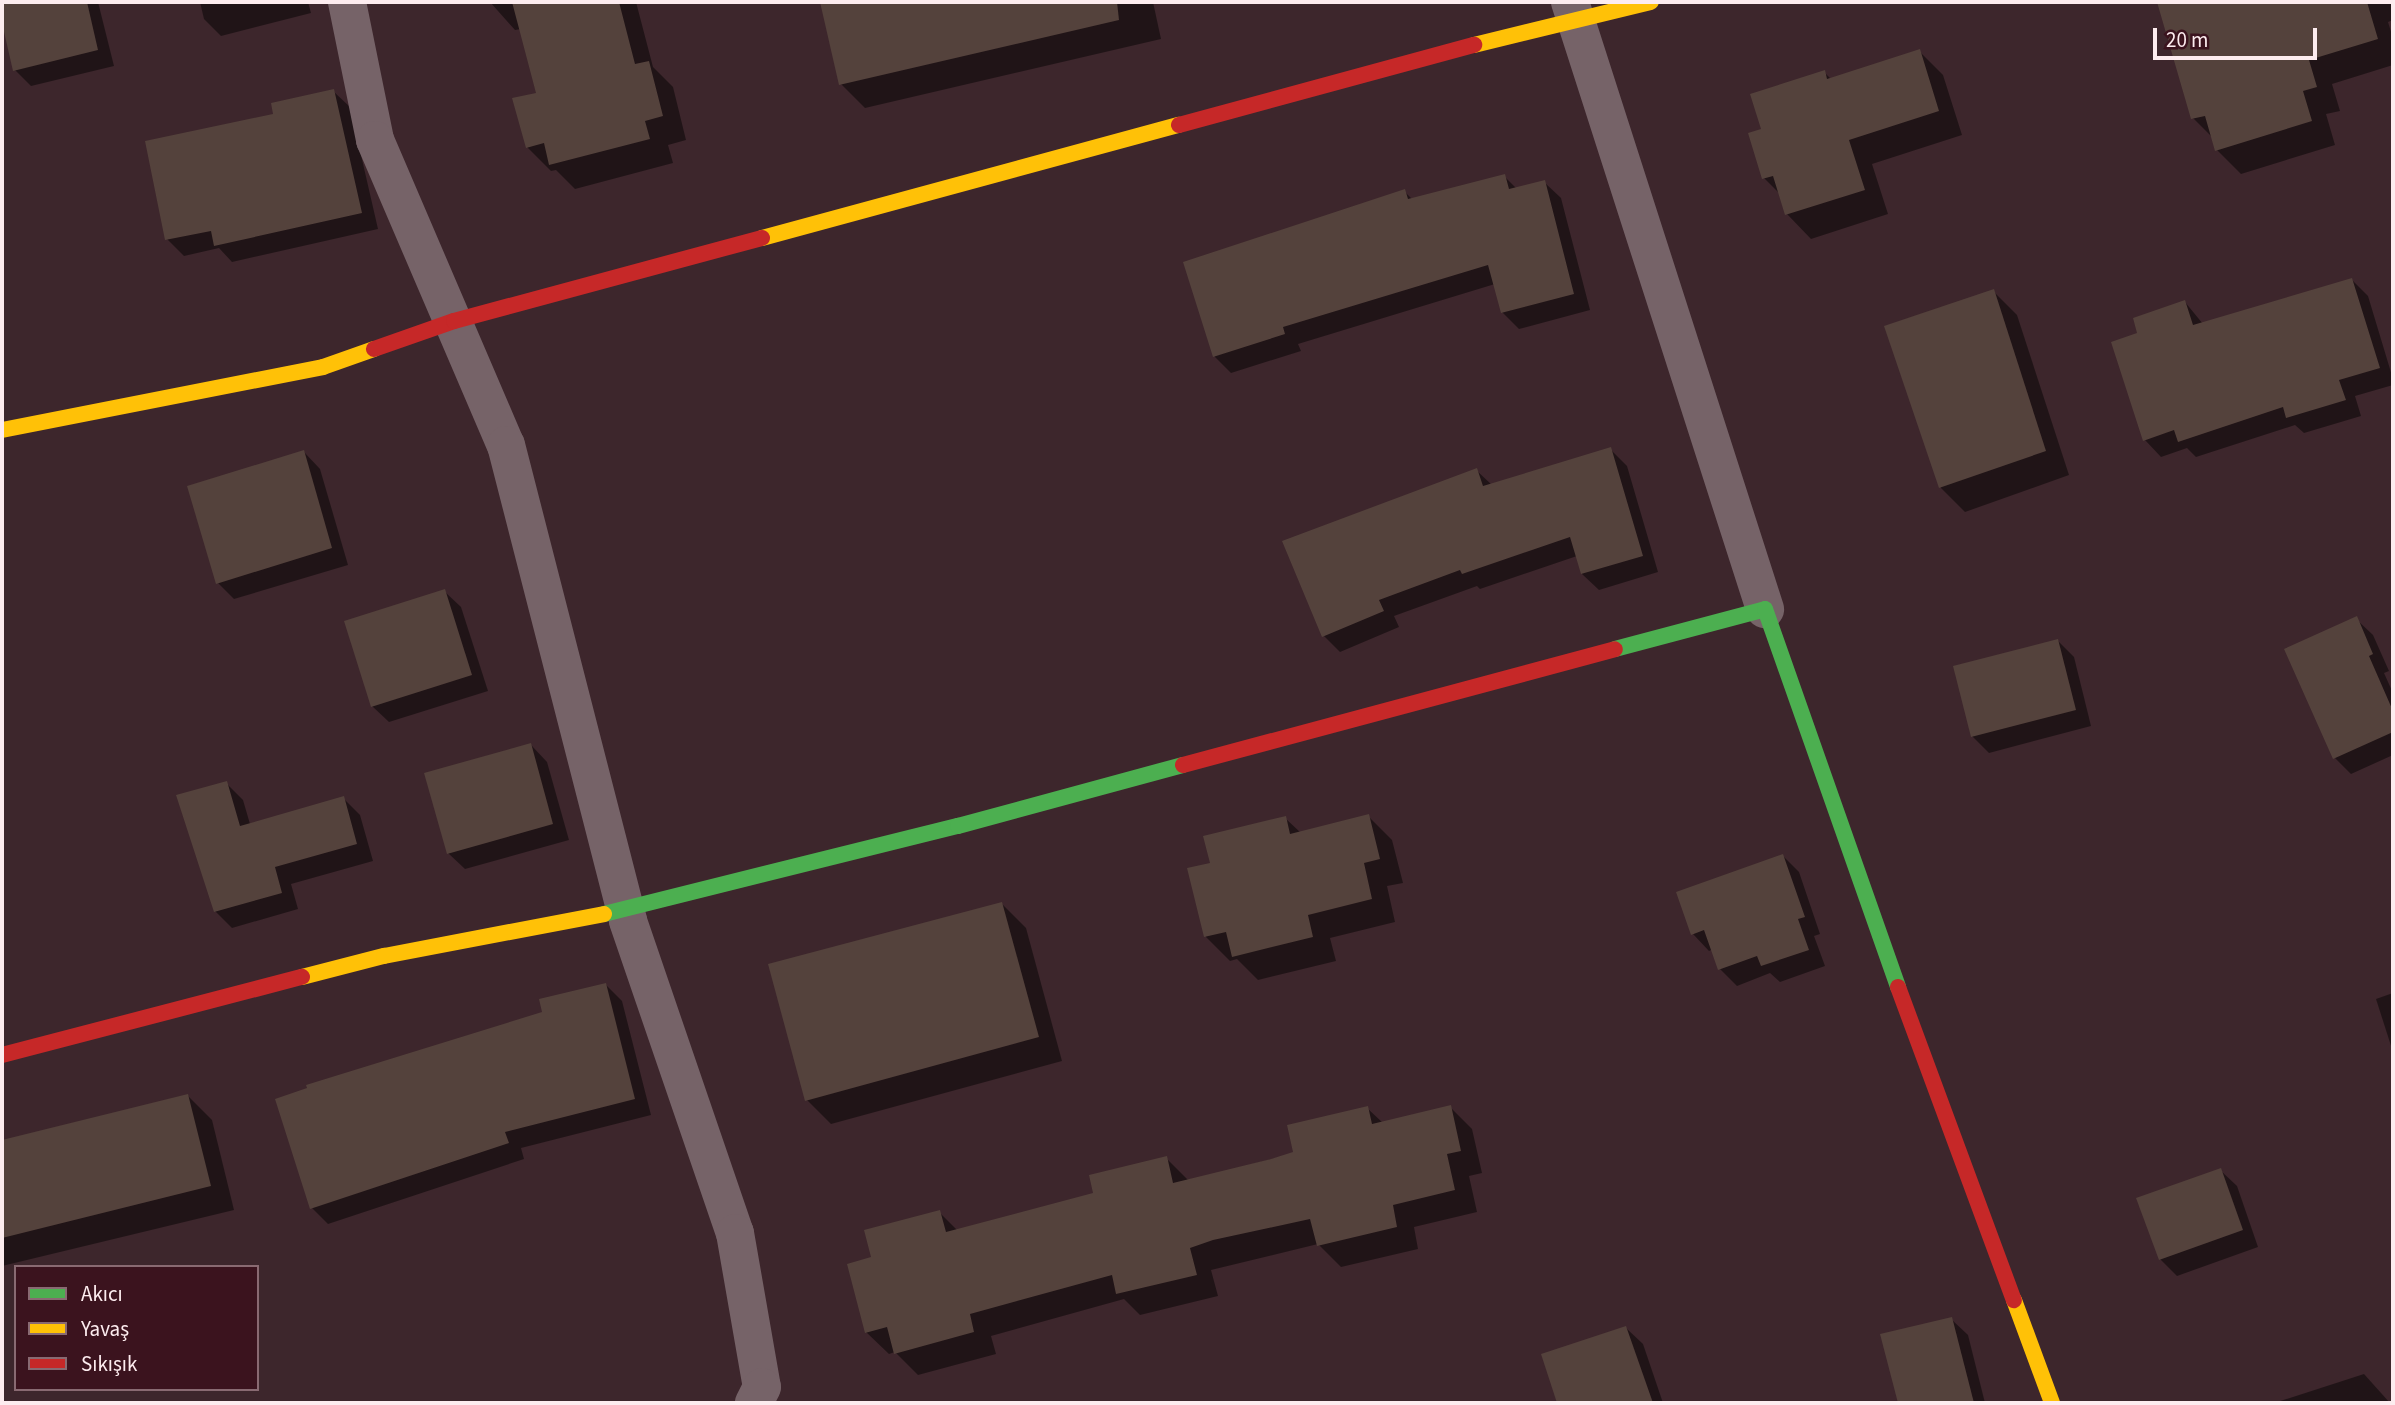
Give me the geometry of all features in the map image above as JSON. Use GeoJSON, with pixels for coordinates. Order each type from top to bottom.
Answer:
{"type":"FeatureCollection","features":[{"type":"Feature","properties":{"kind":"street"},"geometry":{"type":"LineString","coordinates":[[347,2],[374,140],[506,444],[625,910],[735,1233],[762,1387],[754,1403]]}},
{"type":"Feature","properties":{"kind":"street"},"geometry":{"type":"LineString","coordinates":[[3,428],[323,368],[454,321],[1495,38],[1574,11],[1651,2]]}},
{"type":"Feature","properties":{"kind":"street"},"geometry":{"type":"LineString","coordinates":[[1574,11],[1765,609],[1896,981],[2052,1403]]}},
{"type":"Feature","properties":{"kind":"street"},"geometry":{"type":"LineString","coordinates":[[2,1055],[384,956],[625,910],[958,826],[1765,609]]}},
{"type":"Feature","properties":{"kind":"building"},"geometry":{"type":"Polygon","coordinates":[[[2,2],[87,2],[98,50],[13,71],[2,23],[2,2]]]}},
{"type":"Feature","properties":{"kind":"building"},"geometry":{"type":"Polygon","coordinates":[[[512,2],[619,2],[635,64],[649,61],[663,116],[645,121],[650,139],[549,165],[544,143],[526,148],[512,98],[536,93],[512,2]]]}},
{"type":"Feature","properties":{"kind":"building"},"geometry":{"type":"Polygon","coordinates":[[[820,2],[1117,2],[1119,20],[839,85],[820,2]]]}},
{"type":"Feature","properties":{"kind":"building"},"geometry":{"type":"Polygon","coordinates":[[[2157,2],[2367,2],[2378,39],[2309,60],[2317,87],[2303,91],[2312,121],[2215,151],[2205,116],[2191,119],[2157,2]]]}},
{"type":"Feature","properties":{"kind":"building"},"geometry":{"type":"Polygon","coordinates":[[[1920,49],[1939,111],[1849,140],[1865,190],[1785,215],[1773,176],[1762,179],[1748,133],[1761,129],[1750,94],[1825,70],[1827,79],[1920,49]]]}},
{"type":"Feature","properties":{"kind":"building"},"geometry":{"type":"Polygon","coordinates":[[[334,89],[362,213],[214,246],[211,231],[165,240],[145,141],[273,114],[271,103],[334,89]]]}},
{"type":"Feature","properties":{"kind":"building"},"geometry":{"type":"Polygon","coordinates":[[[1505,174],[1509,189],[1545,180],[1574,294],[1501,313],[1488,265],[1283,327],[1285,334],[1213,357],[1183,262],[1405,189],[1408,199],[1505,174]]]}},
{"type":"Feature","properties":{"kind":"building"},"geometry":{"type":"Polygon","coordinates":[[[2352,278],[2380,368],[2339,380],[2346,400],[2286,418],[2283,407],[2178,442],[2174,430],[2143,441],[2111,342],[2137,333],[2133,318],[2185,300],[2193,325],[2352,278]]]}},
{"type":"Feature","properties":{"kind":"building"},"geometry":{"type":"Polygon","coordinates":[[[1994,289],[2046,451],[1939,488],[1884,326],[1994,289]]]}},
{"type":"Feature","properties":{"kind":"building"},"geometry":{"type":"Polygon","coordinates":[[[1611,447],[1643,556],[1581,574],[1570,537],[1462,574],[1460,570],[1379,600],[1384,611],[1322,637],[1282,541],[1477,468],[1483,486],[1611,447]]]}},
{"type":"Feature","properties":{"kind":"building"},"geometry":{"type":"Polygon","coordinates":[[[304,450],[332,548],[216,584],[187,486],[304,450]]]}},
{"type":"Feature","properties":{"kind":"building"},"geometry":{"type":"Polygon","coordinates":[[[445,589],[472,675],[371,707],[344,621],[445,589]]]}},
{"type":"Feature","properties":{"kind":"building"},"geometry":{"type":"Polygon","coordinates":[[[2357,616],[2373,654],[2369,656],[2393,711],[2393,732],[2333,759],[2284,649],[2357,616]]]}},
{"type":"Feature","properties":{"kind":"building"},"geometry":{"type":"Polygon","coordinates":[[[2058,639],[2076,710],[1971,737],[1953,666],[2058,639]]]}},
{"type":"Feature","properties":{"kind":"building"},"geometry":{"type":"Polygon","coordinates":[[[531,743],[553,824],[447,854],[424,773],[531,743]]]}},
{"type":"Feature","properties":{"kind":"building"},"geometry":{"type":"Polygon","coordinates":[[[227,781],[240,826],[344,796],[357,844],[275,867],[282,893],[214,912],[176,795],[227,781]]]}},
{"type":"Feature","properties":{"kind":"building"},"geometry":{"type":"Polygon","coordinates":[[[1369,814],[1380,859],[1364,863],[1372,899],[1308,915],[1313,937],[1232,957],[1226,932],[1204,937],[1187,868],[1210,863],[1203,836],[1286,816],[1290,834],[1369,814]]]}},
{"type":"Feature","properties":{"kind":"building"},"geometry":{"type":"Polygon","coordinates":[[[1783,854],[1805,917],[1798,919],[1809,950],[1761,966],[1757,956],[1718,970],[1704,930],[1691,935],[1676,892],[1783,854]]]}},
{"type":"Feature","properties":{"kind":"building"},"geometry":{"type":"Polygon","coordinates":[[[1002,902],[1039,1037],[805,1101],[768,964],[1002,902]]]}},
{"type":"Feature","properties":{"kind":"building"},"geometry":{"type":"Polygon","coordinates":[[[606,983],[635,1099],[505,1132],[509,1143],[310,1209],[275,1099],[307,1088],[306,1085],[542,1012],[539,999],[606,983]]]}},
{"type":"Feature","properties":{"kind":"building"},"geometry":{"type":"Polygon","coordinates":[[[188,1094],[211,1186],[2,1238],[2,1140],[188,1094]]]}},
{"type":"Feature","properties":{"kind":"building"},"geometry":{"type":"Polygon","coordinates":[[[1451,1105],[1461,1151],[1447,1154],[1455,1190],[1393,1205],[1397,1227],[1317,1246],[1310,1219],[1213,1240],[1190,1248],[1197,1275],[1116,1294],[1112,1275],[970,1314],[974,1332],[894,1354],[887,1327],[865,1333],[847,1264],[871,1257],[864,1230],[940,1210],[946,1232],[1093,1193],[1089,1175],[1167,1156],[1173,1183],[1271,1159],[1293,1152],[1287,1125],[1368,1106],[1372,1124],[1451,1105]]]}},
{"type":"Feature","properties":{"kind":"building"},"geometry":{"type":"Polygon","coordinates":[[[2221,1168],[2243,1230],[2159,1260],[2136,1198],[2221,1168]]]}},
{"type":"Feature","properties":{"kind":"building"},"geometry":{"type":"Polygon","coordinates":[[[1952,1317],[1974,1403],[1898,1403],[1880,1334],[1952,1317]]]}},
{"type":"Feature","properties":{"kind":"building"},"geometry":{"type":"Polygon","coordinates":[[[1626,1326],[1653,1403],[1557,1403],[1541,1354],[1626,1326]]]}},
{"type":"Feature","properties":{"kind":"traffic: fast"},"geometry":{"type":"LineString","coordinates":[[1615,649],[1765,609],[1898,987]]}},
{"type":"Feature","properties":{"kind":"traffic: fast"},"geometry":{"type":"LineString","coordinates":[[604,914],[958,826],[1183,765]]}},
{"type":"Feature","properties":{"kind":"traffic: slow"},"geometry":{"type":"LineString","coordinates":[[1474,45],[1651,2]]}},
{"type":"Feature","properties":{"kind":"traffic: slow"},"geometry":{"type":"LineString","coordinates":[[762,238],[1179,125]]}},
{"type":"Feature","properties":{"kind":"traffic: slow"},"geometry":{"type":"LineString","coordinates":[[2,430],[323,367],[374,349]]}},
{"type":"Feature","properties":{"kind":"traffic: slow"},"geometry":{"type":"LineString","coordinates":[[302,977],[384,956],[604,914]]}},
{"type":"Feature","properties":{"kind":"traffic: slow"},"geometry":{"type":"LineString","coordinates":[[2014,1300],[2052,1403]]}},
{"type":"Feature","properties":{"kind":"traffic: jam"},"geometry":{"type":"LineString","coordinates":[[1179,125],[1474,45]]}},
{"type":"Feature","properties":{"kind":"traffic: jam"},"geometry":{"type":"LineString","coordinates":[[374,349],[454,321],[762,238]]}},
{"type":"Feature","properties":{"kind":"traffic: jam"},"geometry":{"type":"LineString","coordinates":[[1183,765],[1615,649]]}},
{"type":"Feature","properties":{"kind":"traffic: jam"},"geometry":{"type":"LineString","coordinates":[[2,1055],[302,977]]}},
{"type":"Feature","properties":{"kind":"traffic: jam"},"geometry":{"type":"LineString","coordinates":[[1898,987],[2014,1300]]}}]}
